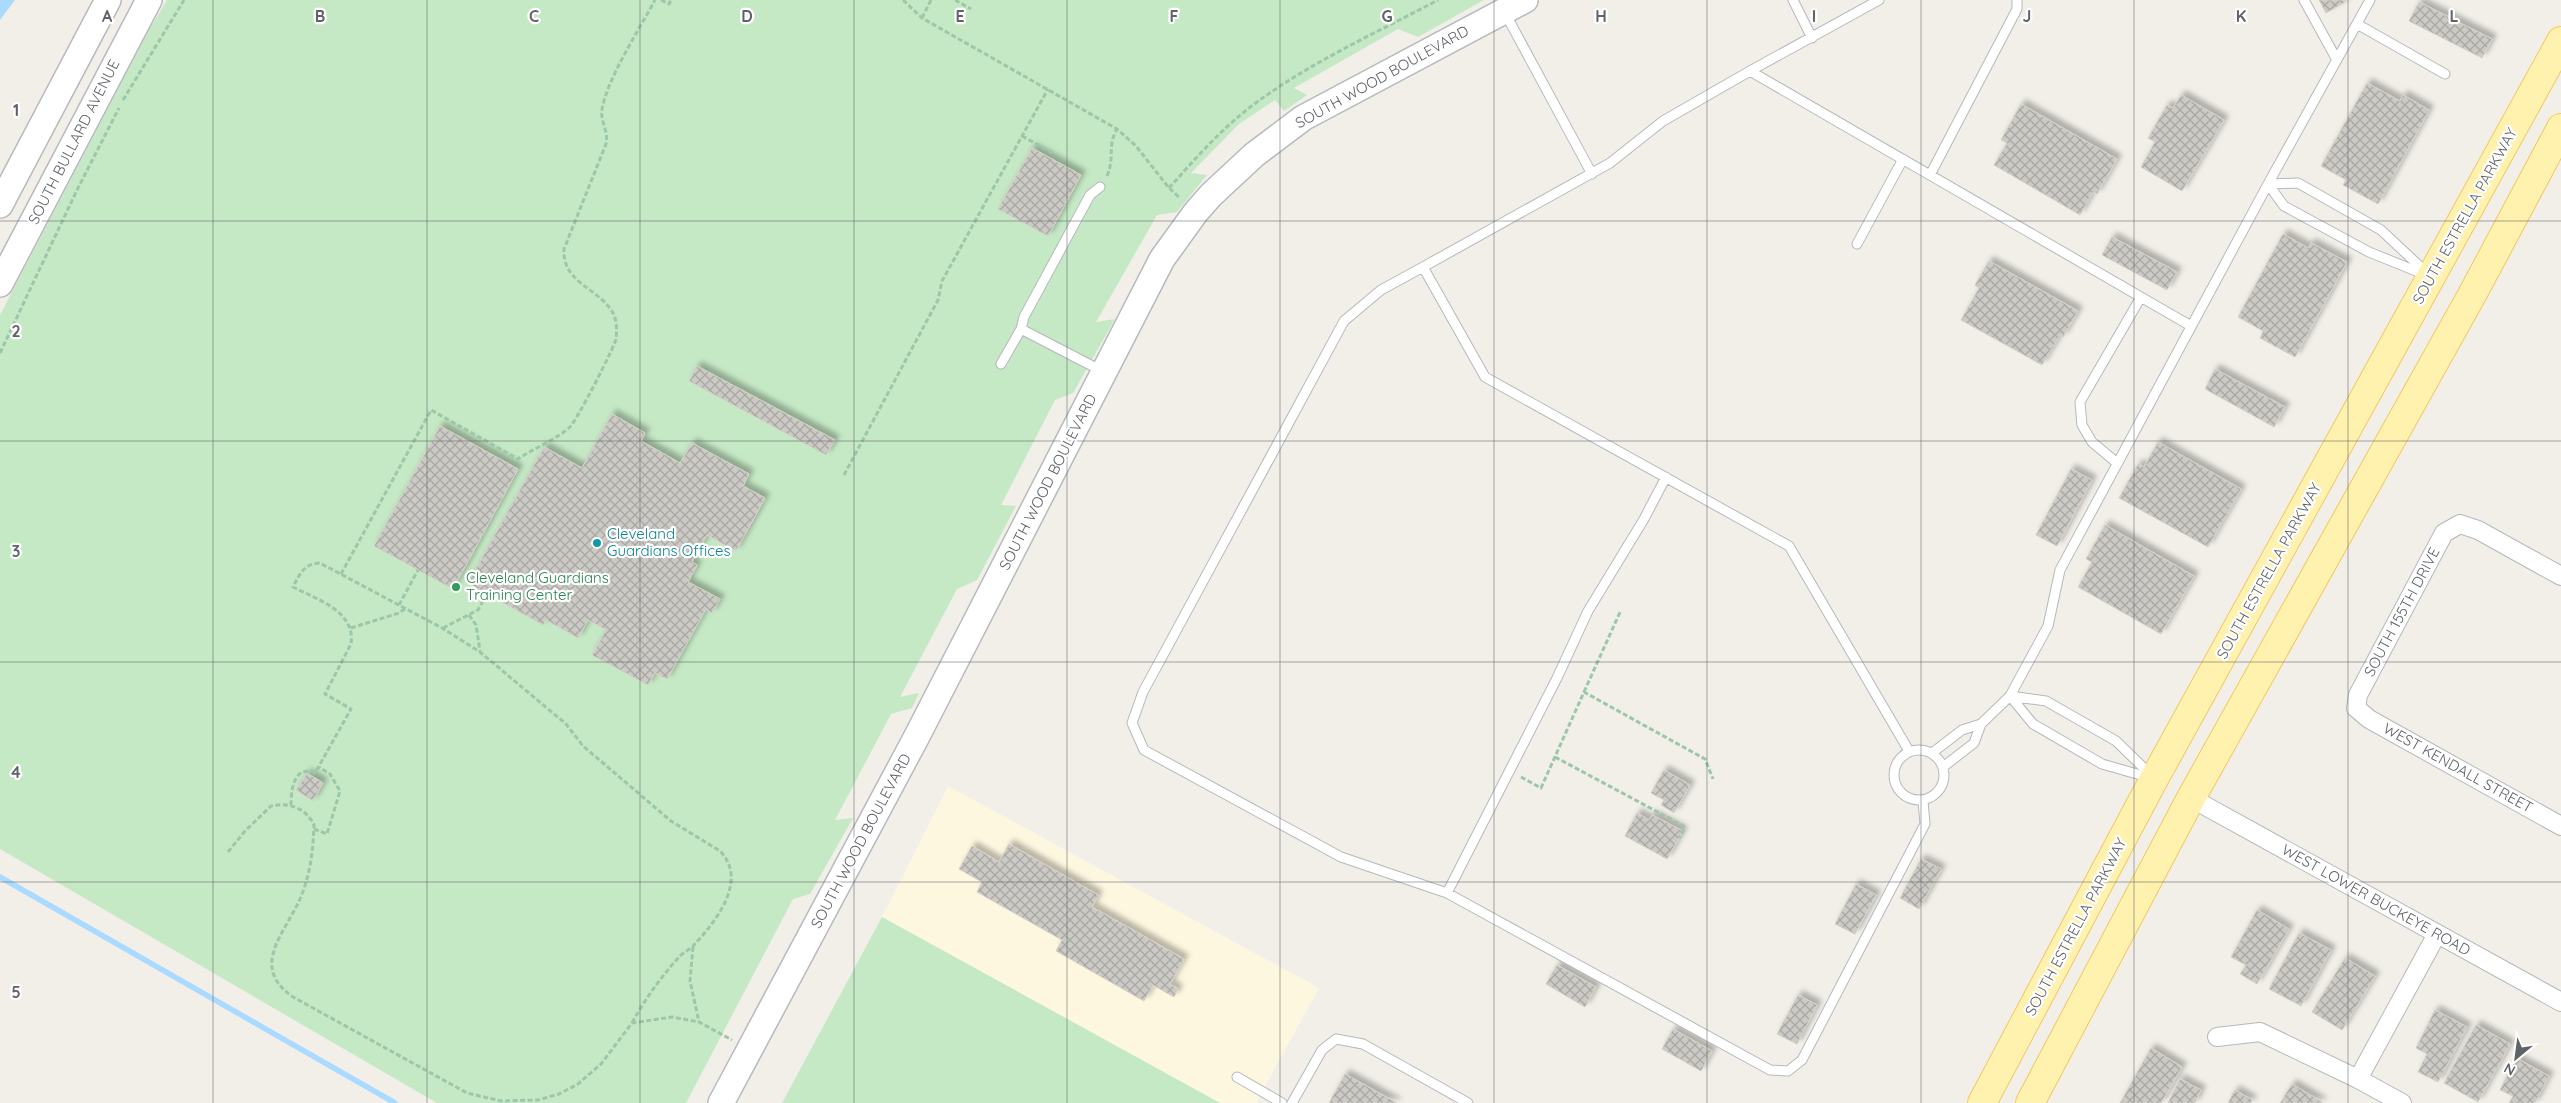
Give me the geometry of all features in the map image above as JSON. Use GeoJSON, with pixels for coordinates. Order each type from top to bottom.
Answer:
{"type":"FeatureCollection","features":[{"type":"Feature","properties":{"kind":"main road","name":"SOUTH ESTRELLA PARKWAY"},"geometry":{"type":"LineString","coordinates":[[1982,1103],[2154,779],[2561,41]]}},
{"type":"Feature","properties":{"kind":"main road"},"geometry":{"type":"LineString","coordinates":[[2030,1103],[2191,798],[2473,293],[2561,128]]}},
{"type":"Feature","properties":{"kind":"main road"},"geometry":{"type":"LineString","coordinates":[[2154,779],[2191,798]]}},
{"type":"Feature","properties":{"kind":"street"},"geometry":{"type":"LineString","coordinates":[[0,205],[108,0]]}},
{"type":"Feature","properties":{"kind":"street","name":"SOUTH BULLARD AVENUE"},"geometry":{"type":"LineString","coordinates":[[0,284],[149,0]]}},
{"type":"Feature","properties":{"kind":"street","name":"SOUTH WOOD BOULEVARD"},"geometry":{"type":"LineString","coordinates":[[721,1103],[920,730],[1162,259],[1196,212],[1254,155],[1303,118],[1514,5]]}},
{"type":"Feature","properties":{"kind":"street","name":"SOUTH 155TH DRIVE"},"geometry":{"type":"LineString","coordinates":[[2356,708],[2358,695],[2444,533],[2460,524],[2478,530],[2561,576]]}},
{"type":"Feature","properties":{"kind":"street","name":"WEST KENDALL STREET"},"geometry":{"type":"LineString","coordinates":[[2356,708],[2369,719],[2561,826]]}},
{"type":"Feature","properties":{"kind":"street","name":"WEST LOWER BUCKEYE ROAD"},"geometry":{"type":"LineString","coordinates":[[2191,798],[2561,1002]]}},
{"type":"Feature","properties":{"kind":"street"},"geometry":{"type":"LineString","coordinates":[[2358,1079],[2437,934]]}},
{"type":"Feature","properties":{"kind":"street"},"geometry":{"type":"LineString","coordinates":[[2217,1037],[2260,1032],[2358,1079],[2402,1103]]}},
{"type":"Feature","properties":{"kind":"lane"},"geometry":{"type":"LineString","coordinates":[[1793,0],[1812,38]]}},
{"type":"Feature","properties":{"kind":"lane"},"geometry":{"type":"LineString","coordinates":[[1879,0],[1663,121],[1610,164],[1381,290],[1344,321],[1143,692],[1132,723],[1144,750],[1341,857],[1447,893],[1770,1070],[1788,1071],[1802,1060],[1925,824],[1923,800]]}},
{"type":"Feature","properties":{"kind":"lane"},"geometry":{"type":"LineString","coordinates":[[1930,176],[2017,9],[2017,0]]}},
{"type":"Feature","properties":{"kind":"lane"},"geometry":{"type":"LineString","coordinates":[[2304,0],[2336,60]]}},
{"type":"Feature","properties":{"kind":"lane"},"geometry":{"type":"LineString","coordinates":[[1943,767],[1974,743],[1981,724],[2010,696],[2048,626],[2060,570],[2268,184],[2370,0]]}},
{"type":"Feature","properties":{"kind":"lane"},"geometry":{"type":"LineString","coordinates":[[1514,5],[1592,174]]}},
{"type":"Feature","properties":{"kind":"lane"},"geometry":{"type":"LineString","coordinates":[[2358,24],[2445,74]]}},
{"type":"Feature","properties":{"kind":"lane"},"geometry":{"type":"LineString","coordinates":[[1750,72],[2191,326]]}},
{"type":"Feature","properties":{"kind":"lane"},"geometry":{"type":"LineString","coordinates":[[1858,244],[1902,159]]}},
{"type":"Feature","properties":{"kind":"lane"},"geometry":{"type":"LineString","coordinates":[[2268,184],[2298,183],[2382,230],[2431,277]]}},
{"type":"Feature","properties":{"kind":"lane"},"geometry":{"type":"LineString","coordinates":[[2268,184],[2284,206],[2369,252],[2431,277]]}},
{"type":"Feature","properties":{"kind":"lane"},"geometry":{"type":"LineString","coordinates":[[1001,364],[1021,329],[1024,317],[1090,195],[1100,187]]}},
{"type":"Feature","properties":{"kind":"lane"},"geometry":{"type":"LineString","coordinates":[[1423,267],[1485,377],[1789,546],[1909,752]]}},
{"type":"Feature","properties":{"kind":"lane"},"geometry":{"type":"LineString","coordinates":[[2117,463],[2092,442],[2082,425],[2080,402],[2141,297]]}},
{"type":"Feature","properties":{"kind":"lane"},"geometry":{"type":"LineString","coordinates":[[1021,329],[1105,372]]}},
{"type":"Feature","properties":{"kind":"lane"},"geometry":{"type":"LineString","coordinates":[[1447,893],[1510,771],[1588,611],[1644,519],[1666,477]]}},
{"type":"Feature","properties":{"kind":"lane"},"geometry":{"type":"LineString","coordinates":[[2010,696],[2033,724],[2102,764],[2154,779]]}},
{"type":"Feature","properties":{"kind":"lane"},"geometry":{"type":"LineString","coordinates":[[2010,696],[2046,701],[2116,741],[2154,779]]}},
{"type":"Feature","properties":{"kind":"lane"},"geometry":{"type":"LineString","coordinates":[[1932,753],[1962,730],[1981,724]]}},
{"type":"Feature","properties":{"kind":"lane"},"geometry":{"type":"LineString","coordinates":[[1925,750],[1932,753],[1943,767],[1945,776],[1938,792],[1923,800],[1906,797],[1893,778],[1897,762],[1909,752],[1925,750]]}},
{"type":"Feature","properties":{"kind":"lane"},"geometry":{"type":"LineString","coordinates":[[1292,1103],[1322,1050],[1336,1040],[1363,1044],[1468,1103]]}},
{"type":"Feature","properties":{"kind":"lane"},"geometry":{"type":"LineString","coordinates":[[1237,1077],[1282,1103]]}},
{"type":"Feature","properties":{"kind":"path"},"geometry":{"type":"LineString","coordinates":[[0,352],[77,190],[123,100],[184,0]]}},
{"type":"Feature","properties":{"kind":"path"},"geometry":{"type":"LineString","coordinates":[[341,574],[431,410],[518,458],[571,427],[580,411],[613,350],[617,325],[614,314],[606,304],[571,274],[566,264],[564,249],[608,137],[602,116],[602,108],[619,67],[655,0]]}},
{"type":"Feature","properties":{"kind":"path"},"geometry":{"type":"LineString","coordinates":[[661,0],[669,4],[671,0]]}},
{"type":"Feature","properties":{"kind":"path"},"geometry":{"type":"LineString","coordinates":[[903,0],[922,18],[1117,129],[1145,156],[1169,188],[1196,212]]}},
{"type":"Feature","properties":{"kind":"path"},"geometry":{"type":"LineString","coordinates":[[922,18],[931,0]]}},
{"type":"Feature","properties":{"kind":"path"},"geometry":{"type":"LineString","coordinates":[[955,0],[971,9]]}},
{"type":"Feature","properties":{"kind":"path"},"geometry":{"type":"LineString","coordinates":[[1169,188],[1216,136],[1252,106],[1283,84],[1438,0]]}},
{"type":"Feature","properties":{"kind":"path"},"geometry":{"type":"LineString","coordinates":[[844,475],[938,300],[942,281],[1048,89]]}},
{"type":"Feature","properties":{"kind":"path"},"geometry":{"type":"LineString","coordinates":[[1100,187],[1111,163],[1110,141],[1117,129]]}},
{"type":"Feature","properties":{"kind":"path"},"geometry":{"type":"LineString","coordinates":[[1022,136],[1053,153]]}},
{"type":"Feature","properties":{"kind":"path"},"geometry":{"type":"LineString","coordinates":[[228,852],[245,831],[271,806],[291,805],[302,810],[311,819],[314,829],[310,869],[302,893],[273,950],[271,960],[276,982],[294,997],[461,1090],[501,1102],[538,1100],[559,1094],[578,1084],[591,1074],[615,1049],[661,979],[680,954],[693,947],[721,912],[728,898],[731,881],[726,858],[671,821],[583,746],[566,724],[480,652],[442,628],[320,563],[309,563],[301,571],[293,587],[335,609],[348,620],[353,636],[349,650],[325,694],[351,709],[315,773],[309,771],[302,772],[294,779],[291,805]]}},
{"type":"Feature","properties":{"kind":"path"},"geometry":{"type":"LineString","coordinates":[[399,605],[418,570]]}},
{"type":"Feature","properties":{"kind":"path"},"geometry":{"type":"LineString","coordinates":[[442,628],[478,610],[484,599]]}},
{"type":"Feature","properties":{"kind":"path"},"geometry":{"type":"LineString","coordinates":[[351,628],[399,613],[406,608]]}},
{"type":"Feature","properties":{"kind":"path"},"geometry":{"type":"LineString","coordinates":[[1510,771],[1541,788],[1622,610]]}},
{"type":"Feature","properties":{"kind":"path"},"geometry":{"type":"LineString","coordinates":[[470,615],[476,625],[480,652]]}},
{"type":"Feature","properties":{"kind":"path"},"geometry":{"type":"LineString","coordinates":[[1584,692],[1706,759],[1713,779]]}},
{"type":"Feature","properties":{"kind":"path"},"geometry":{"type":"LineString","coordinates":[[1555,757],[1682,825],[1685,828],[1679,838]]}},
{"type":"Feature","properties":{"kind":"path"},"geometry":{"type":"LineString","coordinates":[[314,829],[328,834],[340,791],[330,774],[319,767]]}},
{"type":"Feature","properties":{"kind":"path"},"geometry":{"type":"LineString","coordinates":[[693,947],[690,981],[698,1022]]}},
{"type":"Feature","properties":{"kind":"path"},"geometry":{"type":"LineString","coordinates":[[632,1022],[672,1017],[698,1022],[750,1050]]}},
{"type":"Feature","properties":{"kind":"shaded area"},"geometry":{"type":"Polygon","coordinates":[[[948,786],[1319,988],[1256,1103],[1220,1103],[882,917],[948,786]]]}},
{"type":"Feature","properties":{"kind":"green space","name":"Cleveland Guardians Training Center"},"geometry":{"type":"Polygon","coordinates":[[[167,0],[1484,0],[1418,37],[1398,29],[1294,88],[1307,95],[1284,111],[1275,100],[1239,124],[1191,173],[1207,175],[1177,212],[1157,215],[1096,322],[1115,319],[1073,393],[1055,400],[1001,505],[1016,506],[977,580],[957,589],[900,697],[919,693],[912,708],[891,714],[835,820],[853,818],[810,894],[793,899],[686,1103],[437,1103],[0,849],[0,315],[148,32],[167,0]]]}},
{"type":"Feature","properties":{"kind":"green space"},"geometry":{"type":"Polygon","coordinates":[[[882,917],[1220,1103],[782,1103],[882,917]]]}},
{"type":"Feature","properties":{"kind":"water"},"geometry":{"type":"Polygon","coordinates":[[[0,0],[15,0],[0,20],[0,0]]]}},
{"type":"Feature","properties":{"kind":"building"},"geometry":{"type":"Polygon","coordinates":[[[2319,0],[2344,0],[2345,2],[2326,13],[2319,0]]]}},
{"type":"Feature","properties":{"kind":"building"},"geometry":{"type":"Polygon","coordinates":[[[2419,2],[2492,39],[2482,58],[2409,21],[2419,2]]]}},
{"type":"Feature","properties":{"kind":"building"},"geometry":{"type":"Polygon","coordinates":[[[2367,83],[2400,101],[2403,95],[2429,110],[2378,204],[2343,185],[2346,180],[2321,166],[2367,83]]]}},
{"type":"Feature","properties":{"kind":"building"},"geometry":{"type":"Polygon","coordinates":[[[2181,95],[2224,120],[2182,191],[2141,167],[2155,142],[2148,138],[2167,105],[2173,108],[2181,95]]]}},
{"type":"Feature","properties":{"kind":"building"},"geometry":{"type":"Polygon","coordinates":[[[2021,104],[2117,159],[2097,194],[2093,192],[2080,215],[1994,165],[2007,143],[2001,140],[2021,104]]]}},
{"type":"Feature","properties":{"kind":"building"},"geometry":{"type":"Polygon","coordinates":[[[1032,148],[1081,175],[1048,236],[998,209],[1032,148]]]}},
{"type":"Feature","properties":{"kind":"building"},"geometry":{"type":"Polygon","coordinates":[[[2283,234],[2308,248],[2311,243],[2347,262],[2295,357],[2260,338],[2263,331],[2238,317],[2283,234]]]}},
{"type":"Feature","properties":{"kind":"building"},"geometry":{"type":"Polygon","coordinates":[[[2112,237],[2177,272],[2167,290],[2102,255],[2112,237]]]}},
{"type":"Feature","properties":{"kind":"building"},"geometry":{"type":"Polygon","coordinates":[[[1989,261],[2078,311],[2063,337],[2060,335],[2042,365],[1961,320],[1979,288],[1975,285],[1989,261]]]}},
{"type":"Feature","properties":{"kind":"building"},"geometry":{"type":"Polygon","coordinates":[[[697,366],[835,440],[826,455],[689,381],[697,366]]]}},
{"type":"Feature","properties":{"kind":"building"},"geometry":{"type":"Polygon","coordinates":[[[2215,369],[2285,407],[2274,427],[2205,389],[2215,369]]]}},
{"type":"Feature","properties":{"kind":"building","name":"Cleveland Guardians Offices"},"geometry":{"type":"Polygon","coordinates":[[[612,414],[645,433],[641,441],[680,463],[692,443],[749,474],[743,486],[765,498],[736,551],[707,535],[692,562],[697,565],[688,582],[720,599],[712,613],[706,609],[667,679],[655,673],[648,685],[592,655],[606,630],[588,620],[578,638],[546,620],[543,625],[468,583],[544,447],[582,468],[612,414]]]}},
{"type":"Feature","properties":{"kind":"building"},"geometry":{"type":"Polygon","coordinates":[[[440,426],[518,469],[453,589],[374,546],[440,426]]]}},
{"type":"Feature","properties":{"kind":"building"},"geometry":{"type":"Polygon","coordinates":[[[2158,442],[2241,489],[2208,547],[2119,498],[2138,464],[2144,467],[2158,442]]]}},
{"type":"Feature","properties":{"kind":"building"},"geometry":{"type":"Polygon","coordinates":[[[2071,469],[2092,480],[2057,546],[2036,535],[2071,469]]]}},
{"type":"Feature","properties":{"kind":"building"},"geometry":{"type":"Polygon","coordinates":[[[2105,525],[2194,576],[2161,634],[2078,587],[2092,562],[2086,559],[2105,525]]]}},
{"type":"Feature","properties":{"kind":"building"},"geometry":{"type":"Polygon","coordinates":[[[1664,770],[1690,785],[1674,813],[1661,805],[1664,800],[1651,793],[1664,770]]]}},
{"type":"Feature","properties":{"kind":"building"},"geometry":{"type":"Polygon","coordinates":[[[307,773],[323,783],[313,801],[296,790],[307,773]]]}},
{"type":"Feature","properties":{"kind":"building"},"geometry":{"type":"Polygon","coordinates":[[[1637,813],[1649,820],[1652,815],[1683,831],[1667,859],[1625,836],[1637,813]]]}},
{"type":"Feature","properties":{"kind":"building"},"geometry":{"type":"Polygon","coordinates":[[[1009,844],[1098,895],[1092,907],[1184,959],[1170,984],[1178,989],[1174,997],[1153,985],[1144,1001],[1056,951],[1062,940],[977,892],[982,882],[959,869],[972,846],[999,862],[1009,844]]]}},
{"type":"Feature","properties":{"kind":"building"},"geometry":{"type":"Polygon","coordinates":[[[1921,859],[1941,869],[1919,909],[1900,898],[1921,859]]]}},
{"type":"Feature","properties":{"kind":"building"},"geometry":{"type":"Polygon","coordinates":[[[1856,884],[1876,895],[1855,934],[1835,924],[1856,884]]]}},
{"type":"Feature","properties":{"kind":"building"},"geometry":{"type":"Polygon","coordinates":[[[2257,910],[2289,929],[2257,984],[2240,974],[2246,965],[2231,957],[2257,910]]]}},
{"type":"Feature","properties":{"kind":"building"},"geometry":{"type":"Polygon","coordinates":[[[2299,933],[2331,950],[2301,1006],[2269,989],[2299,933]]]}},
{"type":"Feature","properties":{"kind":"building"},"geometry":{"type":"Polygon","coordinates":[[[2345,958],[2375,976],[2342,1030],[2312,1012],[2345,958]]]}},
{"type":"Feature","properties":{"kind":"building"},"geometry":{"type":"Polygon","coordinates":[[[1557,965],[1596,987],[1585,1007],[1546,984],[1557,965]]]}},
{"type":"Feature","properties":{"kind":"building"},"geometry":{"type":"Polygon","coordinates":[[[1798,995],[1817,1005],[1797,1044],[1777,1034],[1798,995]]]}},
{"type":"Feature","properties":{"kind":"building"},"geometry":{"type":"Polygon","coordinates":[[[2435,1010],[2467,1027],[2438,1082],[2418,1072],[2427,1054],[2416,1048],[2435,1010]]]}},
{"type":"Feature","properties":{"kind":"building"},"geometry":{"type":"Polygon","coordinates":[[[2476,1025],[2510,1044],[2478,1102],[2444,1083],[2476,1025]]]}},
{"type":"Feature","properties":{"kind":"building"},"geometry":{"type":"Polygon","coordinates":[[[1673,1029],[1712,1051],[1701,1071],[1662,1049],[1673,1029]]]}},
{"type":"Feature","properties":{"kind":"building"},"geometry":{"type":"Polygon","coordinates":[[[2151,1048],[2182,1067],[2161,1103],[2120,1103],[2151,1048]]]}},
{"type":"Feature","properties":{"kind":"building"},"geometry":{"type":"Polygon","coordinates":[[[2516,1058],[2549,1076],[2535,1103],[2509,1103],[2513,1096],[2500,1090],[2516,1058]]]}},
{"type":"Feature","properties":{"kind":"building"},"geometry":{"type":"Polygon","coordinates":[[[1345,1074],[1397,1103],[1329,1103],[1345,1074]]]}},
{"type":"Feature","properties":{"kind":"building"},"geometry":{"type":"Polygon","coordinates":[[[2180,1079],[2201,1090],[2195,1103],[2168,1103],[2180,1079]]]}},
{"type":"Feature","properties":{"kind":"building"},"geometry":{"type":"Polygon","coordinates":[[[2292,1084],[2322,1102],[2280,1103],[2292,1084]]]}},
{"type":"Feature","properties":{"kind":"building"},"geometry":{"type":"Polygon","coordinates":[[[2235,1090],[2252,1100],[2251,1103],[2228,1103],[2235,1090]]]}},
{"type":"Feature","properties":{"kind":"waterway"},"geometry":{"type":"LineString","coordinates":[[0,877],[395,1103]]}},
{"type":"Feature","properties":{"kind":"place","name":"Cleveland Guardians Offices"},"geometry":{"type":"Point","coordinates":[597,543]}},
{"type":"Feature","properties":{"kind":"place","name":"Cleveland Guardians Training Center"},"geometry":{"type":"Point","coordinates":[456,587]}}]}
